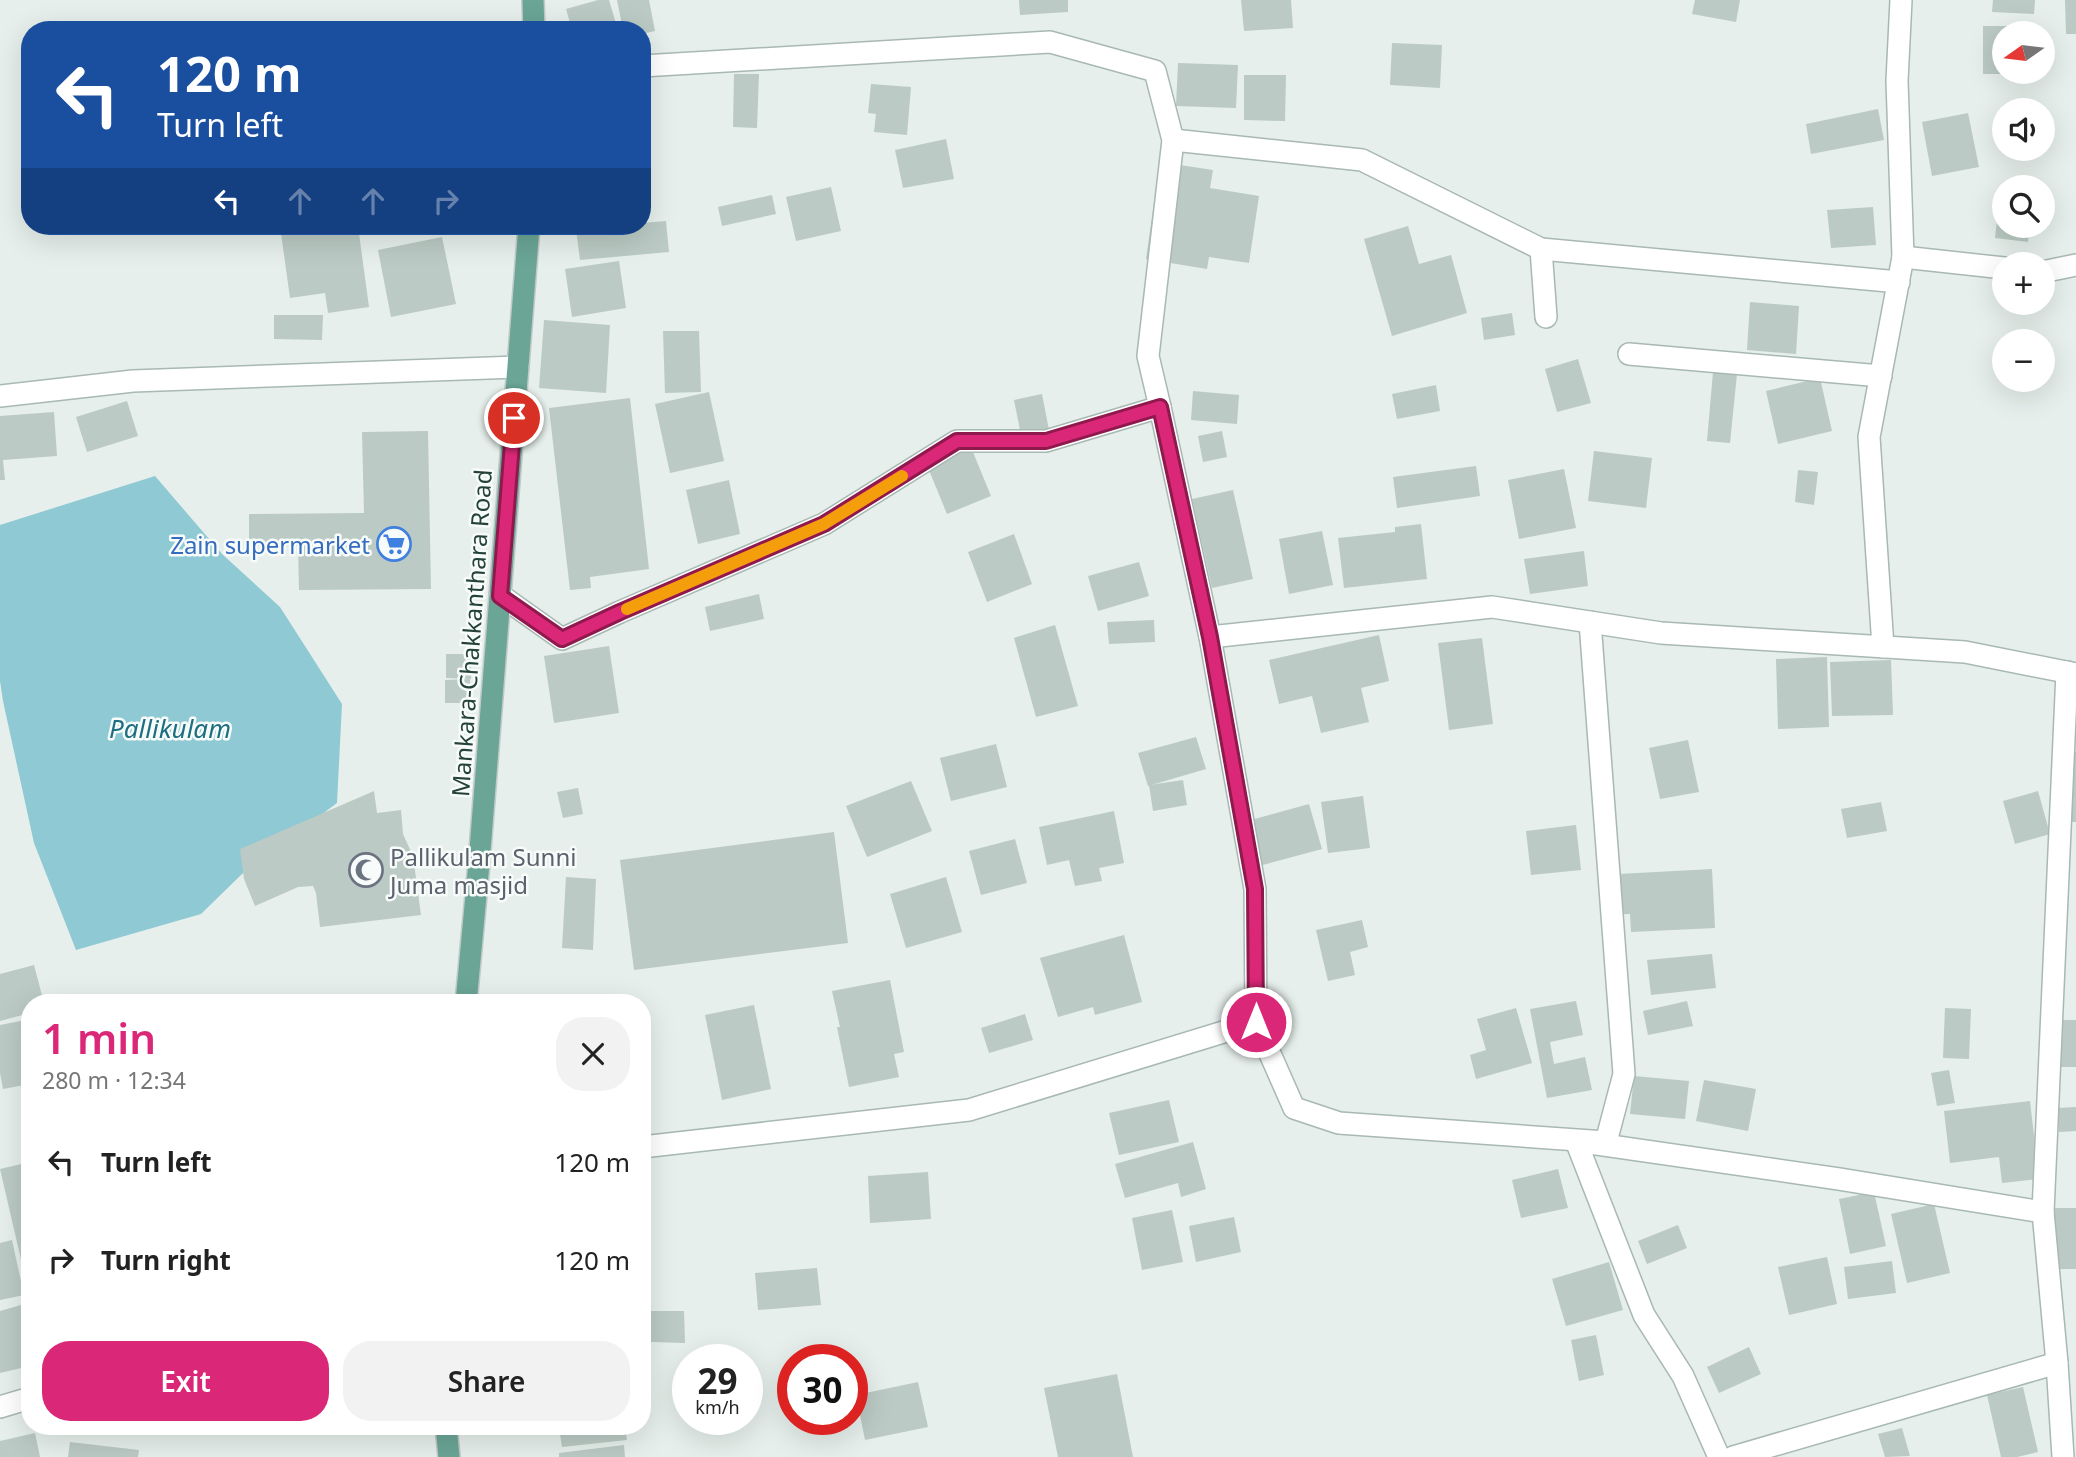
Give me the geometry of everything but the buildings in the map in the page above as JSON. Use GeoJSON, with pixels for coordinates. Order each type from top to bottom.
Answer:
{"type":"FeatureCollection","features":[{"type":"Feature","properties":{"kind":"main road"},"geometry":{"type":"LineString","coordinates":[[533,0],[534,21]]}},
{"type":"Feature","properties":{"kind":"main road","name":"Mankara-Chakkanthara Road"},"geometry":{"type":"LineString","coordinates":[[467,994],[528,235]]}},
{"type":"Feature","properties":{"kind":"main road"},"geometry":{"type":"LineString","coordinates":[[447,1435],[449,1457]]}},
{"type":"Feature","properties":{"kind":"street"},"geometry":{"type":"LineString","coordinates":[[1883,647],[1870,437],[1903,257],[1897,81],[1901,0]]}},
{"type":"Feature","properties":{"kind":"street"},"geometry":{"type":"LineString","coordinates":[[651,65],[1050,42],[1155,71],[1172,140],[1148,356],[1210,637],[1255,889],[1256,1022],[1294,1108],[1339,1123],[1606,1142],[1624,1074],[1590,622]]}},
{"type":"Feature","properties":{"kind":"street"},"geometry":{"type":"LineString","coordinates":[[1172,140],[1362,160],[1541,249],[1899,282]]}},
{"type":"Feature","properties":{"kind":"street"},"geometry":{"type":"LineString","coordinates":[[1541,249],[1546,317]]}},
{"type":"Feature","properties":{"kind":"street"},"geometry":{"type":"LineString","coordinates":[[1903,257],[1992,267]]}},
{"type":"Feature","properties":{"kind":"street"},"geometry":{"type":"LineString","coordinates":[[2055,269],[2076,265]]}},
{"type":"Feature","properties":{"kind":"street"},"geometry":{"type":"LineString","coordinates":[[1629,354],[1881,376]]}},
{"type":"Feature","properties":{"kind":"street"},"geometry":{"type":"LineString","coordinates":[[0,396],[133,380],[518,367]]}},
{"type":"Feature","properties":{"kind":"street"},"geometry":{"type":"LineString","coordinates":[[500,596],[562,639],[824,524],[957,441],[1046,441],[1160,407]]}},
{"type":"Feature","properties":{"kind":"street"},"geometry":{"type":"LineString","coordinates":[[1210,637],[1492,607],[1661,633],[1965,652],[2072,673],[2043,1212],[2063,1457]]}},
{"type":"Feature","properties":{"kind":"street"},"geometry":{"type":"LineString","coordinates":[[651,1146],[969,1110],[1256,1022]]}},
{"type":"Feature","properties":{"kind":"street"},"geometry":{"type":"LineString","coordinates":[[1576,1141],[2043,1212]]}},
{"type":"Feature","properties":{"kind":"street"},"geometry":{"type":"LineString","coordinates":[[1576,1141],[1644,1315],[1683,1376],[1719,1457]]}},
{"type":"Feature","properties":{"kind":"street"},"geometry":{"type":"LineString","coordinates":[[1734,1457],[2057,1363]]}},
{"type":"Feature","properties":{"kind":"street"},"geometry":{"type":"LineString","coordinates":[[0,1407],[21,1401]]}},
{"type":"Feature","properties":{"kind":"water","name":"Pallikulam"},"geometry":{"type":"Polygon","coordinates":[[[155,476],[222,554],[280,607],[342,704],[337,803],[242,874],[201,914],[76,950],[34,843],[3,701],[0,681],[0,525],[155,476]]]}},
{"type":"Feature","properties":{"kind":"slow traffic"},"geometry":{"type":"LineString","coordinates":[[627,609],[824,524],[902,476]]}},
{"type":"Feature","properties":{"kind":"place","name":"Zain supermarket"},"geometry":{"type":"Point","coordinates":[394,544]}},
{"type":"Feature","properties":{"kind":"place","name":"Pallikulam Sunni Juma masjid"},"geometry":{"type":"Point","coordinates":[366,870]}},
{"type":"Feature","properties":{"kind":"route"},"geometry":{"type":"LineString","coordinates":[[514,418],[500,596],[562,639],[824,524],[957,441],[1046,441],[1160,407],[1210,637],[1255,889],[1256,1022]]}}]}
